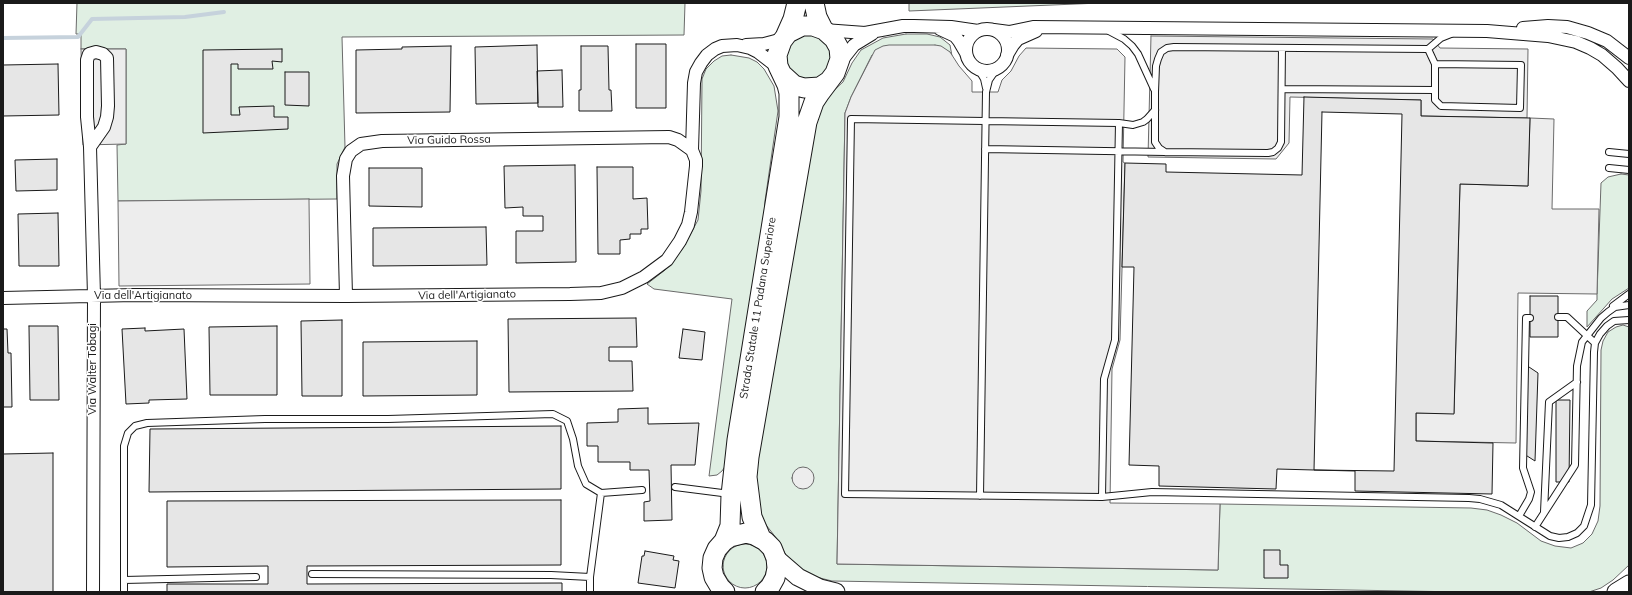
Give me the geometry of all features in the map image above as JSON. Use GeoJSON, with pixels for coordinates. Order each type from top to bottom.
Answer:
{"type":"FeatureCollection","features":[{"type":"Feature","properties":{"kind":"main road","name":"Strada Statale 11 Padana Superiore"},"geometry":{"type":"LineString","coordinates":[[719,589],[713,573],[713,558],[717,549],[724,541],[730,526],[731,495],[737,440],[789,117],[789,93],[781,72],[777,55],[780,45],[793,19],[797,3]]}},
{"type":"Feature","properties":{"kind":"main road"},"geometry":{"type":"LineString","coordinates":[[814,3],[817,16],[823,29]]}},
{"type":"Feature","properties":{"kind":"main road"},"geometry":{"type":"LineString","coordinates":[[784,38],[793,30],[802,26],[813,26],[823,29],[831,35],[837,43],[840,53],[839,64]]}},
{"type":"Feature","properties":{"kind":"main road","name":"Strada Statale 11 Padana Superiore"},"geometry":{"type":"LineString","coordinates":[[776,558],[769,544],[761,538],[752,517],[748,484],[749,457],[807,122],[814,102],[836,74],[839,64]]}},
{"type":"Feature","properties":{"kind":"main road"},"geometry":{"type":"LineString","coordinates":[[781,72],[794,85],[804,88],[815,88],[829,81]]}},
{"type":"Feature","properties":{"kind":"main road"},"geometry":{"type":"LineString","coordinates":[[724,541],[738,534],[754,535],[761,538]]}},
{"type":"Feature","properties":{"kind":"main road"},"geometry":{"type":"LineString","coordinates":[[765,592],[775,578],[777,568],[776,558]]}},
{"type":"Feature","properties":{"kind":"main road"},"geometry":{"type":"LineString","coordinates":[[776,558],[798,577],[820,588],[836,592]]}},
{"type":"Feature","properties":{"kind":"main road"},"geometry":{"type":"LineString","coordinates":[[1616,592],[1629,584]]}},
{"type":"Feature","properties":{"kind":"street"},"geometry":{"type":"LineString","coordinates":[[823,29],[859,33],[902,26],[952,27],[978,31],[994,30],[1009,32],[1026,28],[1487,31],[1548,26],[1566,27],[1588,32],[1607,41],[1629,58]]}},
{"type":"Feature","properties":{"kind":"street"},"geometry":{"type":"LineString","coordinates":[[925,26],[950,33],[960,41],[972,65],[985,71],[998,67],[1007,56],[1013,45],[1025,35],[1053,28]]}},
{"type":"Feature","properties":{"kind":"street"},"geometry":{"type":"LineString","coordinates":[[839,64],[846,53],[858,42],[881,30]]}},
{"type":"Feature","properties":{"kind":"street"},"geometry":{"type":"LineString","coordinates":[[994,30],[1004,38],[1007,56]]}},
{"type":"Feature","properties":{"kind":"street"},"geometry":{"type":"LineString","coordinates":[[966,53],[968,40],[978,31]]}},
{"type":"Feature","properties":{"kind":"street"},"geometry":{"type":"LineString","coordinates":[[1487,31],[1548,36],[1576,42],[1590,48],[1602,56],[1617,68],[1629,81]]}},
{"type":"Feature","properties":{"kind":"street","name":"Via dell'Artigianato"},"geometry":{"type":"LineString","coordinates":[[3,298],[94,296],[583,294],[608,292],[631,284],[652,272],[667,260],[686,231],[691,212],[696,166],[695,157],[692,150],[694,83],[696,72],[707,55],[715,49],[730,45],[742,46],[764,44],[784,38]]}},
{"type":"Feature","properties":{"kind":"street"},"geometry":{"type":"LineString","coordinates":[[742,46],[758,52],[781,72]]}},
{"type":"Feature","properties":{"kind":"street","name":"Via Walter Tobagi"},"geometry":{"type":"LineString","coordinates":[[90,147],[104,127],[108,106],[107,58],[103,54],[96,52],[89,54],[87,60],[87,122],[90,147],[94,296],[93,592]]}},
{"type":"Feature","properties":{"kind":"street","name":"Via Guido Rossa"},"geometry":{"type":"LineString","coordinates":[[346,296],[343,176],[346,159],[351,151],[361,144],[382,141],[669,137],[678,140],[692,150]]}},
{"type":"Feature","properties":{"kind":"lane"},"geometry":{"type":"LineString","coordinates":[[1100,28],[1120,36],[1132,46],[1138,54],[1155,92]]}},
{"type":"Feature","properties":{"kind":"lane"},"geometry":{"type":"LineString","coordinates":[[1165,152],[1159,148],[1155,142],[1155,92],[1156,66],[1158,58],[1161,52],[1167,48],[1174,46],[1428,50],[1441,38],[1462,31]]}},
{"type":"Feature","properties":{"kind":"lane"},"geometry":{"type":"LineString","coordinates":[[985,149],[1273,152],[1278,148],[1281,142],[1282,48]]}},
{"type":"Feature","properties":{"kind":"lane"},"geometry":{"type":"LineString","coordinates":[[1428,50],[1435,64],[1435,100],[1441,106],[1520,108],[1521,65],[1435,64]]}},
{"type":"Feature","properties":{"kind":"lane"},"geometry":{"type":"LineString","coordinates":[[986,92],[989,80],[998,67]]}},
{"type":"Feature","properties":{"kind":"lane"},"geometry":{"type":"LineString","coordinates":[[978,69],[984,79],[986,92],[980,496]]}},
{"type":"Feature","properties":{"kind":"lane"},"geometry":{"type":"LineString","coordinates":[[1282,89],[1435,90]]}},
{"type":"Feature","properties":{"kind":"lane"},"geometry":{"type":"LineString","coordinates":[[1155,110],[1152,115],[1143,122],[1133,125],[1119,123],[851,119],[845,494],[1102,497],[1152,492],[1469,498],[1501,505],[1550,536],[1559,538],[1568,537],[1576,533],[1584,526],[1591,505],[1595,343],[1600,334],[1614,321],[1629,320]]}},
{"type":"Feature","properties":{"kind":"lane"},"geometry":{"type":"LineString","coordinates":[[1102,497],[1104,379],[1114,340],[1119,123]]}},
{"type":"Feature","properties":{"kind":"lane"},"geometry":{"type":"LineString","coordinates":[[1609,152],[1629,154]]}},
{"type":"Feature","properties":{"kind":"lane"},"geometry":{"type":"LineString","coordinates":[[1609,168],[1629,170]]}},
{"type":"Feature","properties":{"kind":"lane"},"geometry":{"type":"LineString","coordinates":[[1536,527],[1575,465],[1578,357],[1582,342],[1608,312],[1622,298],[1629,294]]}},
{"type":"Feature","properties":{"kind":"lane"},"geometry":{"type":"LineString","coordinates":[[1608,312],[1615,307],[1629,305]]}},
{"type":"Feature","properties":{"kind":"lane"},"geometry":{"type":"LineString","coordinates":[[1558,317],[1567,317],[1595,343]]}},
{"type":"Feature","properties":{"kind":"lane"},"geometry":{"type":"LineString","coordinates":[[1519,516],[1529,499],[1531,492],[1523,468],[1526,318],[1530,318]]}},
{"type":"Feature","properties":{"kind":"lane"},"geometry":{"type":"LineString","coordinates":[[1544,513],[1549,402],[1577,382]]}},
{"type":"Feature","properties":{"kind":"lane"},"geometry":{"type":"LineString","coordinates":[[124,592],[124,446],[128,433],[139,424],[553,414],[567,421],[573,439],[578,466],[586,484],[601,493],[642,490]]}},
{"type":"Feature","properties":{"kind":"lane"},"geometry":{"type":"LineString","coordinates":[[675,488],[731,495]]}},
{"type":"Feature","properties":{"kind":"lane"},"geometry":{"type":"LineString","coordinates":[[590,592],[590,577],[601,493]]}},
{"type":"Feature","properties":{"kind":"lane"},"geometry":{"type":"LineString","coordinates":[[312,574],[551,575],[590,577]]}},
{"type":"Feature","properties":{"kind":"lane"},"geometry":{"type":"LineString","coordinates":[[124,580],[256,577]]}},
{"type":"Feature","properties":{"kind":"green space"},"geometry":{"type":"Polygon","coordinates":[[[77,3],[685,3],[684,35],[342,37],[345,147],[337,164],[337,199],[118,201],[117,145],[126,144],[126,49],[81,49],[81,34],[76,34],[77,3]]]}},
{"type":"Feature","properties":{"kind":"green space"},"geometry":{"type":"Polygon","coordinates":[[[909,3],[1100,3],[909,11],[909,3]]]}},
{"type":"Feature","properties":{"kind":"green space"},"geometry":{"type":"Polygon","coordinates":[[[808,34],[821,38],[827,44],[831,57],[827,70],[821,76],[808,80],[795,76],[789,70],[785,57],[789,44],[795,38],[808,34]]]}},
{"type":"Feature","properties":{"kind":"green space"},"geometry":{"type":"Polygon","coordinates":[[[906,34],[927,34],[940,37],[950,45],[952,56],[950,52],[872,55],[851,97],[845,113],[837,564],[1218,570],[1220,504],[1471,508],[1487,510],[1517,523],[1541,541],[1555,546],[1571,548],[1583,543],[1592,534],[1598,521],[1600,506],[1601,350],[1603,341],[1608,332],[1623,325],[1629,327],[1629,565],[1613,580],[1601,588],[1589,592],[1463,592],[832,581],[816,577],[796,567],[787,557],[777,539],[763,521],[753,486],[815,118],[831,93],[843,82],[852,63],[861,50],[883,38],[906,34]]]}},
{"type":"Feature","properties":{"kind":"green space"},"geometry":{"type":"Polygon","coordinates":[[[731,55],[749,58],[757,62],[764,69],[774,86],[778,111],[765,201],[762,246],[726,465],[717,475],[709,476],[732,299],[654,289],[647,284],[665,270],[683,248],[698,220],[701,191],[702,79],[706,69],[714,61],[722,56],[731,55]]]}},
{"type":"Feature","properties":{"kind":"green space"},"geometry":{"type":"Polygon","coordinates":[[[1621,174],[1629,175],[1629,288],[1612,299],[1587,327],[1587,311],[1597,300],[1601,183],[1608,177],[1621,174]]]}},
{"type":"Feature","properties":{"kind":"green space"},"geometry":{"type":"Polygon","coordinates":[[[741,544],[749,544],[761,550],[767,562],[767,570],[761,582],[749,588],[741,588],[729,582],[723,570],[723,562],[729,550],[741,544]]]}},
{"type":"Feature","properties":{"kind":"shaded area"},"geometry":{"type":"Polygon","coordinates":[[[1151,36],[1433,39],[1440,48],[1528,49],[1527,118],[1421,116],[1421,100],[1290,97],[1289,143],[1276,159],[1148,157],[1151,36]]]}},
{"type":"Feature","properties":{"kind":"shaded area"},"geometry":{"type":"Polygon","coordinates":[[[889,45],[941,46],[950,52],[959,66],[972,81],[972,92],[998,92],[1002,80],[1011,71],[1019,56],[1026,48],[1117,49],[1125,57],[1123,162],[1125,163],[1120,340],[1112,369],[1110,503],[1220,504],[1218,570],[837,564],[845,113],[851,97],[875,50],[889,45]]]}},
{"type":"Feature","properties":{"kind":"shaded area"},"geometry":{"type":"Polygon","coordinates":[[[81,49],[126,49],[126,144],[83,145],[81,49]]]}},
{"type":"Feature","properties":{"kind":"shaded area"},"geometry":{"type":"Polygon","coordinates":[[[1530,118],[1554,119],[1552,209],[1599,209],[1597,294],[1518,293],[1516,443],[1416,441],[1416,413],[1454,413],[1460,184],[1528,186],[1530,118]]]}},
{"type":"Feature","properties":{"kind":"shaded area"},"geometry":{"type":"Polygon","coordinates":[[[309,199],[310,284],[119,286],[118,201],[309,199]]]}},
{"type":"Feature","properties":{"kind":"shaded area"},"geometry":{"type":"Polygon","coordinates":[[[803,467],[811,470],[814,478],[811,486],[803,489],[795,486],[792,478],[795,470],[803,467]]]}},
{"type":"Feature","properties":{"kind":"building"},"geometry":{"type":"Polygon","coordinates":[[[636,44],[666,44],[666,108],[636,108],[636,44]]]}},
{"type":"Feature","properties":{"kind":"building"},"geometry":{"type":"Polygon","coordinates":[[[537,45],[538,103],[476,104],[475,47],[537,45]]]}},
{"type":"Feature","properties":{"kind":"building"},"geometry":{"type":"Polygon","coordinates":[[[451,46],[450,112],[356,113],[356,50],[451,46]]]}},
{"type":"Feature","properties":{"kind":"building"},"geometry":{"type":"Polygon","coordinates":[[[581,46],[608,46],[609,90],[611,90],[612,111],[579,111],[579,90],[581,90],[581,46]]]}},
{"type":"Feature","properties":{"kind":"building"},"geometry":{"type":"Polygon","coordinates":[[[282,49],[282,62],[272,61],[273,69],[238,69],[238,64],[231,64],[231,115],[240,115],[239,107],[274,106],[274,117],[288,117],[288,129],[203,133],[203,50],[282,49]]]}},
{"type":"Feature","properties":{"kind":"building"},"geometry":{"type":"Polygon","coordinates":[[[58,64],[59,115],[3,116],[3,65],[58,64]]]}},
{"type":"Feature","properties":{"kind":"building"},"geometry":{"type":"Polygon","coordinates":[[[562,70],[563,107],[538,107],[537,71],[562,70]]]}},
{"type":"Feature","properties":{"kind":"building"},"geometry":{"type":"Polygon","coordinates":[[[285,72],[309,72],[309,106],[285,105],[285,72]]]}},
{"type":"Feature","properties":{"kind":"building"},"geometry":{"type":"Polygon","coordinates":[[[1304,97],[1421,100],[1421,116],[1530,118],[1528,186],[1460,184],[1454,414],[1416,413],[1416,441],[1493,443],[1492,494],[1355,491],[1355,471],[1277,469],[1276,489],[1159,486],[1159,466],[1129,465],[1134,267],[1122,267],[1125,163],[1166,164],[1166,172],[1302,175],[1304,97]]]}},
{"type":"Feature","properties":{"kind":"building"},"geometry":{"type":"Polygon","coordinates":[[[1322,112],[1402,114],[1394,471],[1314,470],[1322,112]]]}},
{"type":"Feature","properties":{"kind":"building"},"geometry":{"type":"Polygon","coordinates":[[[57,159],[57,190],[16,191],[15,160],[57,159]]]}},
{"type":"Feature","properties":{"kind":"building"},"geometry":{"type":"Polygon","coordinates":[[[575,165],[576,262],[516,263],[516,231],[543,231],[543,216],[523,216],[523,207],[505,208],[504,166],[575,165]]]}},
{"type":"Feature","properties":{"kind":"building"},"geometry":{"type":"Polygon","coordinates":[[[597,167],[633,167],[633,199],[647,198],[648,229],[641,229],[641,234],[630,234],[630,239],[620,240],[620,254],[598,254],[597,167]]]}},
{"type":"Feature","properties":{"kind":"building"},"geometry":{"type":"Polygon","coordinates":[[[369,168],[422,168],[422,207],[369,206],[369,168]]]}},
{"type":"Feature","properties":{"kind":"building"},"geometry":{"type":"Polygon","coordinates":[[[58,213],[59,266],[19,266],[18,214],[58,213]]]}},
{"type":"Feature","properties":{"kind":"building"},"geometry":{"type":"Polygon","coordinates":[[[486,227],[487,265],[373,266],[373,228],[486,227]]]}},
{"type":"Feature","properties":{"kind":"building"},"geometry":{"type":"Polygon","coordinates":[[[1530,296],[1558,296],[1558,337],[1530,337],[1530,296]]]}},
{"type":"Feature","properties":{"kind":"building"},"geometry":{"type":"Polygon","coordinates":[[[636,318],[637,347],[609,347],[609,361],[632,361],[633,391],[509,392],[508,319],[636,318]]]}},
{"type":"Feature","properties":{"kind":"building"},"geometry":{"type":"Polygon","coordinates":[[[342,320],[342,396],[302,396],[301,321],[342,320]]]}},
{"type":"Feature","properties":{"kind":"building"},"geometry":{"type":"Polygon","coordinates":[[[29,326],[58,326],[59,400],[30,400],[29,326]]]}},
{"type":"Feature","properties":{"kind":"building"},"geometry":{"type":"Polygon","coordinates":[[[277,326],[277,395],[210,395],[209,327],[277,326]]]}},
{"type":"Feature","properties":{"kind":"building"},"geometry":{"type":"Polygon","coordinates":[[[145,328],[145,331],[184,329],[187,399],[149,400],[149,403],[126,404],[122,329],[145,328]]]}},
{"type":"Feature","properties":{"kind":"building"},"geometry":{"type":"Polygon","coordinates":[[[3,329],[7,329],[8,353],[11,353],[12,407],[3,407],[3,329]]]}},
{"type":"Feature","properties":{"kind":"building"},"geometry":{"type":"Polygon","coordinates":[[[683,329],[705,332],[702,360],[679,358],[683,329]]]}},
{"type":"Feature","properties":{"kind":"building"},"geometry":{"type":"Polygon","coordinates":[[[477,341],[477,395],[363,396],[363,342],[477,341]]]}},
{"type":"Feature","properties":{"kind":"building"},"geometry":{"type":"Polygon","coordinates":[[[1526,365],[1538,373],[1535,461],[1524,454],[1526,365]]]}},
{"type":"Feature","properties":{"kind":"building"},"geometry":{"type":"Polygon","coordinates":[[[1556,400],[1570,400],[1569,482],[1556,482],[1556,400]]]}},
{"type":"Feature","properties":{"kind":"building"},"geometry":{"type":"Polygon","coordinates":[[[648,408],[648,424],[699,423],[695,465],[671,465],[672,520],[644,521],[644,502],[650,501],[649,470],[630,470],[630,462],[598,462],[598,446],[587,446],[587,423],[618,422],[618,409],[648,408]]]}},
{"type":"Feature","properties":{"kind":"building"},"geometry":{"type":"Polygon","coordinates":[[[561,426],[561,489],[149,492],[150,429],[561,426]]]}},
{"type":"Feature","properties":{"kind":"building"},"geometry":{"type":"Polygon","coordinates":[[[53,453],[53,592],[3,592],[3,454],[53,453]]]}},
{"type":"Feature","properties":{"kind":"building"},"geometry":{"type":"Polygon","coordinates":[[[561,500],[561,565],[307,566],[307,584],[562,583],[562,592],[167,592],[167,584],[268,584],[268,566],[167,567],[167,501],[561,500]]]}},
{"type":"Feature","properties":{"kind":"building"},"geometry":{"type":"Polygon","coordinates":[[[1264,550],[1280,550],[1280,565],[1288,565],[1288,578],[1264,578],[1264,550]]]}},
{"type":"Feature","properties":{"kind":"building"},"geometry":{"type":"Polygon","coordinates":[[[645,551],[674,556],[673,560],[679,561],[675,588],[638,583],[642,556],[644,556],[645,551]]]}},
{"type":"Feature","properties":{"kind":"waterway"},"geometry":{"type":"LineString","coordinates":[[3,38],[78,37],[92,19],[185,17],[224,12]]}}]}
